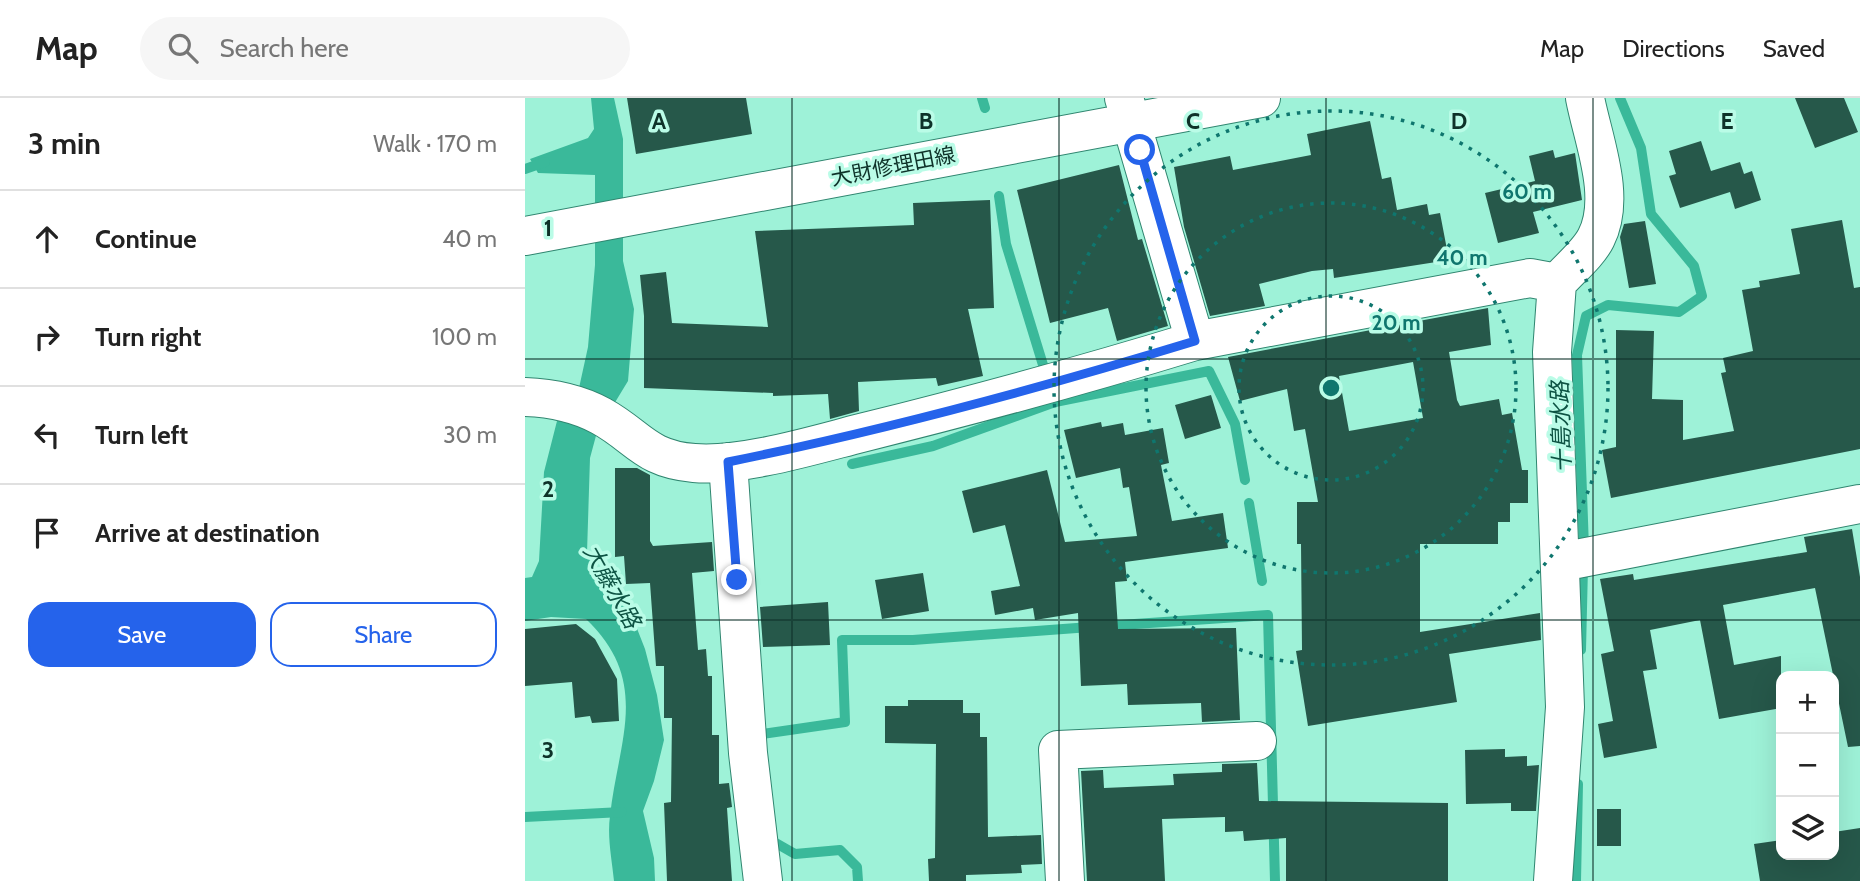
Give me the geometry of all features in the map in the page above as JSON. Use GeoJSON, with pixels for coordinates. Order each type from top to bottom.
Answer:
{"type":"FeatureCollection","features":[{"type":"Feature","properties":{"kind":"street","name":"大財修理田線"},"geometry":{"type":"LineString","coordinates":[[525,236],[1127,110],[1261,98]]}},
{"type":"Feature","properties":{"kind":"street"},"geometry":{"type":"LineString","coordinates":[[1553,881],[1565,708],[1562,562],[1552,352],[1557,283],[1596,239],[1605,196],[1585,98]]}},
{"type":"Feature","properties":{"kind":"street"},"geometry":{"type":"LineString","coordinates":[[1127,110],[1195,341]]}},
{"type":"Feature","properties":{"kind":"street"},"geometry":{"type":"LineString","coordinates":[[525,397],[549,398],[573,404],[604,418],[665,460],[728,462],[816,444],[1031,391],[1195,341],[1531,278],[1557,283]]}},
{"type":"Feature","properties":{"kind":"street"},"geometry":{"type":"LineString","coordinates":[[728,462],[748,752],[762,881]]}},
{"type":"Feature","properties":{"kind":"street"},"geometry":{"type":"LineString","coordinates":[[1562,562],[1860,504]]}},
{"type":"Feature","properties":{"kind":"street"},"geometry":{"type":"LineString","coordinates":[[1065,881],[1058,750],[1257,741]]}},
{"type":"Feature","properties":{"kind":"shaded area"},"geometry":{"type":"Polygon","coordinates":[[[591,98],[614,98],[623,139],[623,261],[634,309],[628,381],[597,432],[590,458],[587,553],[601,579],[627,603],[645,649],[657,695],[664,740],[643,811],[654,858],[655,881],[614,881],[609,824],[626,713],[625,689],[619,666],[606,642],[586,619],[551,617],[525,621],[525,578],[532,577],[539,561],[544,472],[557,421],[572,420],[588,347],[595,265],[595,175],[538,173],[530,159],[588,138],[594,129],[591,98]]]}},
{"type":"Feature","properties":{"kind":"building"},"geometry":{"type":"Polygon","coordinates":[[[627,98],[746,98],[752,134],[636,154],[627,98]]]}},
{"type":"Feature","properties":{"kind":"building"},"geometry":{"type":"Polygon","coordinates":[[[1795,98],[1844,98],[1858,132],[1815,148],[1795,98]]]}},
{"type":"Feature","properties":{"kind":"building"},"geometry":{"type":"Polygon","coordinates":[[[1370,121],[1382,179],[1391,177],[1397,210],[1427,204],[1429,215],[1440,213],[1449,260],[1334,278],[1333,269],[1312,271],[1259,284],[1265,306],[1210,316],[1184,227],[1174,167],[1230,156],[1233,170],[1311,155],[1307,134],[1370,121]]]}},
{"type":"Feature","properties":{"kind":"building"},"geometry":{"type":"Polygon","coordinates":[[[1701,141],[1711,171],[1740,162],[1744,174],[1752,171],[1761,200],[1735,209],[1730,192],[1680,208],[1669,176],[1676,174],[1669,151],[1701,141]]]}},
{"type":"Feature","properties":{"kind":"building"},"geometry":{"type":"Polygon","coordinates":[[[1553,150],[1555,158],[1575,153],[1582,200],[1533,212],[1539,233],[1498,243],[1485,193],[1535,181],[1529,156],[1553,150]]]}},
{"type":"Feature","properties":{"kind":"building"},"geometry":{"type":"Polygon","coordinates":[[[1119,165],[1138,240],[1142,239],[1168,326],[1117,341],[1108,308],[1050,323],[1017,190],[1119,165]]]}},
{"type":"Feature","properties":{"kind":"building"},"geometry":{"type":"Polygon","coordinates":[[[990,200],[994,308],[968,309],[983,376],[938,386],[936,378],[858,382],[859,411],[830,419],[828,394],[773,396],[773,393],[644,388],[644,316],[640,275],[666,272],[672,323],[768,327],[755,231],[914,225],[913,203],[990,200]]]}},
{"type":"Feature","properties":{"kind":"building"},"geometry":{"type":"Polygon","coordinates":[[[1842,220],[1854,288],[1860,287],[1860,449],[1611,498],[1602,450],[1616,447],[1616,330],[1654,331],[1652,399],[1683,400],[1683,440],[1734,431],[1721,373],[1726,372],[1723,358],[1753,351],[1742,290],[1760,287],[1759,281],[1800,274],[1791,229],[1842,220]]]}},
{"type":"Feature","properties":{"kind":"building"},"geometry":{"type":"Polygon","coordinates":[[[1645,221],[1656,284],[1629,288],[1620,237],[1624,224],[1645,221]]]}},
{"type":"Feature","properties":{"kind":"building"},"geometry":{"type":"Polygon","coordinates":[[[1488,308],[1491,345],[1449,352],[1457,400],[1460,406],[1499,399],[1502,415],[1512,413],[1522,470],[1528,470],[1528,503],[1510,503],[1510,522],[1498,522],[1498,544],[1420,544],[1420,632],[1540,613],[1541,640],[1449,654],[1457,702],[1308,726],[1296,651],[1302,650],[1301,544],[1297,544],[1297,502],[1318,502],[1305,429],[1294,431],[1287,389],[1240,401],[1228,357],[1488,308]],[[1413,362],[1339,376],[1349,431],[1423,418],[1413,362]]]}},
{"type":"Feature","properties":{"kind":"building"},"geometry":{"type":"Polygon","coordinates":[[[1211,395],[1221,428],[1185,439],[1175,405],[1211,395]]]}},
{"type":"Feature","properties":{"kind":"building"},"geometry":{"type":"Polygon","coordinates":[[[1101,422],[1102,427],[1123,423],[1125,435],[1163,428],[1169,463],[1161,465],[1172,521],[1223,513],[1228,548],[1125,562],[1127,581],[1115,582],[1118,629],[1236,628],[1240,720],[1202,722],[1201,703],[1128,705],[1127,684],[1081,686],[1078,613],[1035,620],[1033,608],[995,615],[991,591],[1020,586],[1005,525],[973,533],[962,491],[1047,470],[1065,542],[1137,536],[1129,487],[1123,488],[1120,468],[1076,478],[1064,430],[1101,422]]]}},
{"type":"Feature","properties":{"kind":"building"},"geometry":{"type":"Polygon","coordinates":[[[615,468],[637,468],[650,475],[650,541],[653,546],[712,542],[714,571],[692,573],[698,650],[706,649],[708,676],[712,676],[712,735],[719,735],[719,784],[729,783],[732,807],[727,808],[732,881],[667,881],[664,803],[671,802],[672,718],[664,718],[664,666],[656,666],[650,583],[626,584],[624,556],[615,557],[615,468]]]}},
{"type":"Feature","properties":{"kind":"building"},"geometry":{"type":"Polygon","coordinates":[[[1852,529],[1860,577],[1860,746],[1848,747],[1839,704],[1839,671],[1832,671],[1815,588],[1723,605],[1734,665],[1781,656],[1781,671],[1776,671],[1776,709],[1719,719],[1700,620],[1650,630],[1657,669],[1643,671],[1657,748],[1604,758],[1598,724],[1613,721],[1601,654],[1614,651],[1600,579],[1633,574],[1634,580],[1807,552],[1804,537],[1852,529]]]}},
{"type":"Feature","properties":{"kind":"building"},"geometry":{"type":"Polygon","coordinates":[[[923,573],[929,611],[882,619],[875,580],[923,573]]]}},
{"type":"Feature","properties":{"kind":"building"},"geometry":{"type":"Polygon","coordinates":[[[828,602],[830,645],[763,647],[760,607],[828,602]]]}},
{"type":"Feature","properties":{"kind":"building"},"geometry":{"type":"Polygon","coordinates":[[[576,624],[595,639],[617,679],[619,721],[592,723],[590,716],[575,718],[572,682],[525,686],[525,629],[576,624]]]}},
{"type":"Feature","properties":{"kind":"building"},"geometry":{"type":"Polygon","coordinates":[[[908,700],[963,700],[963,713],[980,713],[980,737],[987,737],[988,837],[1041,835],[1042,864],[1021,865],[1022,873],[966,875],[966,881],[929,881],[928,859],[935,858],[936,744],[885,743],[885,706],[908,706],[908,700]]]}},
{"type":"Feature","properties":{"kind":"building"},"geometry":{"type":"Polygon","coordinates":[[[1505,749],[1505,757],[1527,756],[1527,766],[1539,765],[1536,811],[1511,811],[1511,803],[1466,804],[1465,750],[1505,749]]]}},
{"type":"Feature","properties":{"kind":"building"},"geometry":{"type":"Polygon","coordinates":[[[1257,763],[1259,801],[1448,803],[1448,881],[1286,881],[1286,838],[1244,841],[1243,831],[1225,832],[1225,817],[1162,819],[1165,881],[1087,881],[1081,771],[1103,770],[1104,788],[1174,785],[1173,774],[1222,772],[1222,764],[1257,763]]]}},
{"type":"Feature","properties":{"kind":"building"},"geometry":{"type":"Polygon","coordinates":[[[1597,809],[1621,809],[1621,846],[1597,846],[1597,809]]]}},
{"type":"Feature","properties":{"kind":"building"},"geometry":{"type":"Polygon","coordinates":[[[1860,828],[1860,881],[1760,881],[1754,844],[1776,841],[1776,860],[1839,860],[1839,831],[1860,828]]]}},
{"type":"Feature","properties":{"kind":"waterway"},"geometry":{"type":"LineString","coordinates":[[982,98],[985,108]]}},
{"type":"Feature","properties":{"kind":"waterway","name":"十島水路"},"geometry":{"type":"LineString","coordinates":[[1584,548],[1577,355],[1586,316],[1608,305],[1679,312],[1702,296],[1694,266],[1651,214],[1641,148],[1620,98]]}},
{"type":"Feature","properties":{"kind":"waterway"},"geometry":{"type":"LineString","coordinates":[[525,169],[545,162]]}},
{"type":"Feature","properties":{"kind":"waterway"},"geometry":{"type":"LineString","coordinates":[[999,196],[1006,244],[1047,378]]}},
{"type":"Feature","properties":{"kind":"waterway"},"geometry":{"type":"LineString","coordinates":[[1053,396],[1055,402],[1209,371],[1235,424],[1245,480]]}},
{"type":"Feature","properties":{"kind":"waterway"},"geometry":{"type":"LineString","coordinates":[[852,464],[933,446],[1055,402]]}},
{"type":"Feature","properties":{"kind":"waterway"},"geometry":{"type":"LineString","coordinates":[[1249,503],[1262,581]]}},
{"type":"Feature","properties":{"kind":"waterway","name":"十島水路"},"geometry":{"type":"LineString","coordinates":[[1581,650],[1583,567]]}},
{"type":"Feature","properties":{"kind":"waterway"},"geometry":{"type":"LineString","coordinates":[[1105,626],[1268,615],[1275,881]]}},
{"type":"Feature","properties":{"kind":"waterway"},"geometry":{"type":"LineString","coordinates":[[762,742],[762,734],[845,722],[842,640],[913,640],[1090,627]]}},
{"type":"Feature","properties":{"kind":"waterway","name":"十島水路"},"geometry":{"type":"LineString","coordinates":[[1576,881],[1578,784]]}},
{"type":"Feature","properties":{"kind":"waterway"},"geometry":{"type":"LineString","coordinates":[[525,817],[622,812]]}},
{"type":"Feature","properties":{"kind":"waterway"},"geometry":{"type":"LineString","coordinates":[[772,837],[774,842],[795,854],[840,850],[857,867],[858,881]]}},
{"type":"Feature","properties":{"kind":"route"},"geometry":{"type":"LineString","coordinates":[[737,580],[728,462],[816,444],[1031,391],[1195,341],[1140,150]]}},
{"type":"Feature","properties":{"kind":"water label","name":"大藤水路"},"geometry":{"type":"Point","coordinates":[612,586]}}]}
